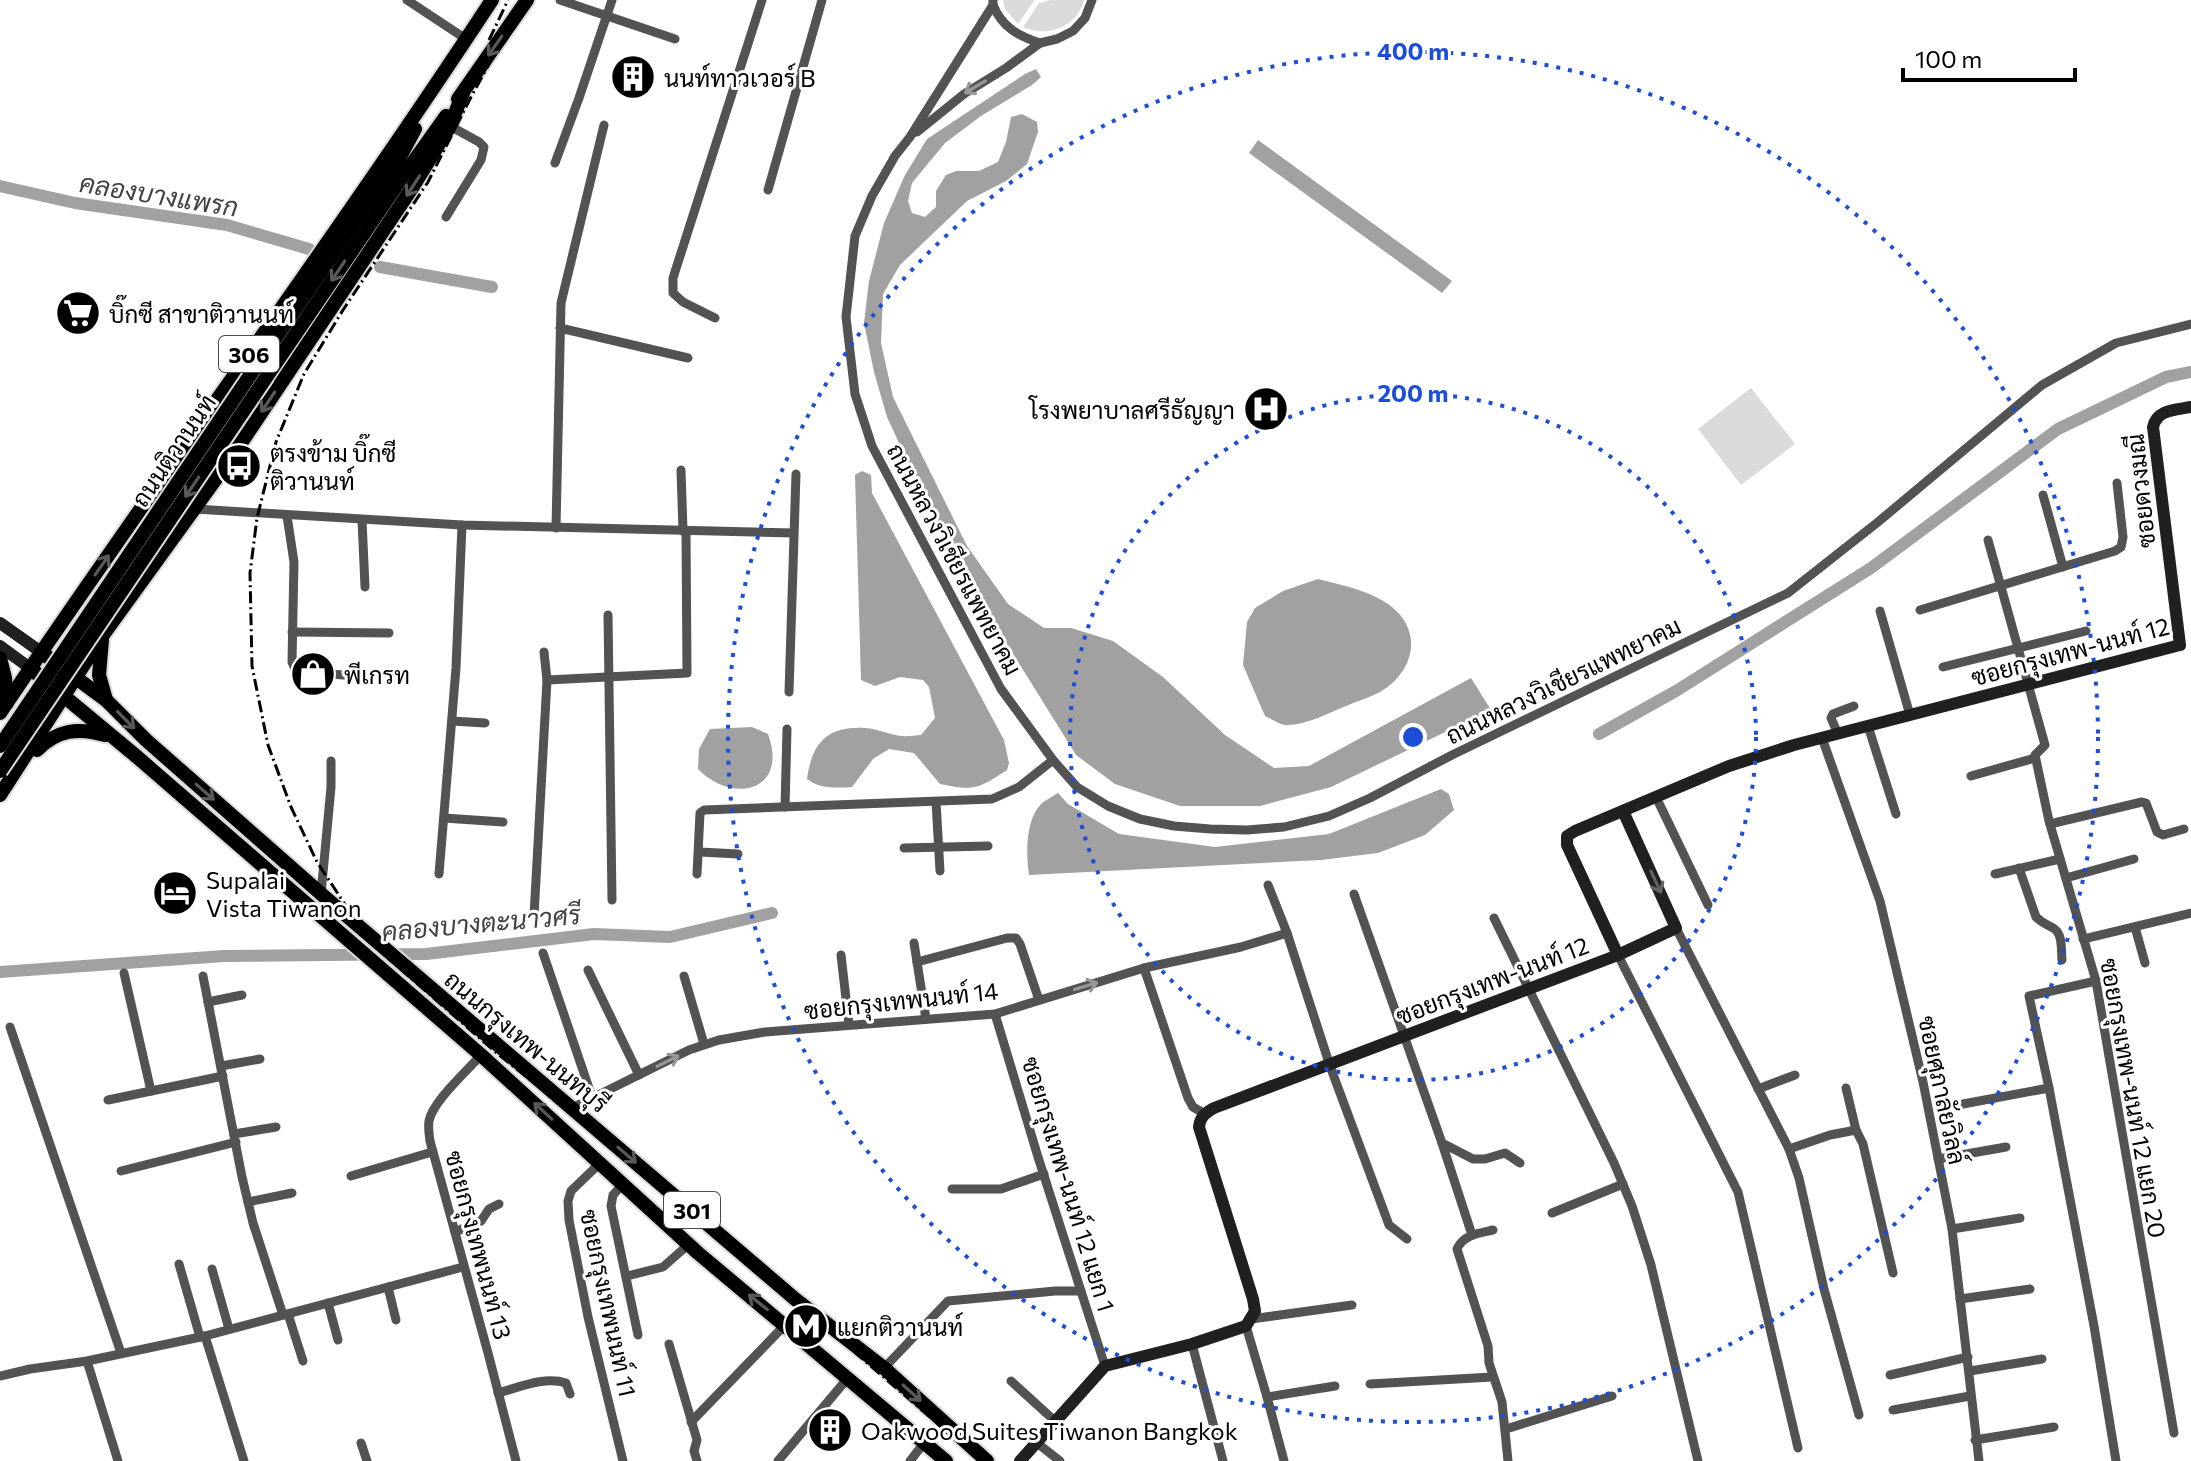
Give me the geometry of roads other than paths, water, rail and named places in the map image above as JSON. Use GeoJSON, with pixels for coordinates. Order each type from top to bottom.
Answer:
{"type":"FeatureCollection","features":[{"type":"Feature","properties":{"kind":"main road","name":"ถนนติวานนท์"},"geometry":{"type":"LineString","coordinates":[[2,711],[357,202],[492,0]]}},
{"type":"Feature","properties":{"kind":"main road","name":"ถนนติวานนท์"},"geometry":{"type":"LineString","coordinates":[[0,746],[261,372],[527,0]]}},
{"type":"Feature","properties":{"kind":"main road","name":"ถนนติวานนท์"},"geometry":{"type":"LineString","coordinates":[[0,771],[400,157],[456,54]]}},
{"type":"Feature","properties":{"kind":"main road","name":"ถนนติวานนท์"},"geometry":{"type":"LineString","coordinates":[[18,767],[103,635],[195,509],[412,188],[450,126],[463,93]]}},
{"type":"Feature","properties":{"kind":"main road"},"geometry":{"type":"LineString","coordinates":[[71,609],[69,630],[77,640],[90,642],[103,635]]}},
{"type":"Feature","properties":{"kind":"main road"},"geometry":{"type":"LineString","coordinates":[[103,635],[99,675],[106,700]]}},
{"type":"Feature","properties":{"kind":"main road","name":"ถนนกรุงเทพ-นนทบุรี"},"geometry":{"type":"LineString","coordinates":[[41,652],[106,700],[146,740],[324,897],[795,1299],[884,1368],[987,1461]]}},
{"type":"Feature","properties":{"kind":"main road"},"geometry":{"type":"LineString","coordinates":[[0,658],[5,678],[2,711],[15,709],[29,712],[36,724],[32,747]]}},
{"type":"Feature","properties":{"kind":"main road","name":"ถนนกรุงเทพ-นนทบุรี"},"geometry":{"type":"LineString","coordinates":[[30,668],[481,1055],[689,1244],[946,1461]]}},
{"type":"Feature","properties":{"kind":"main road"},"geometry":{"type":"LineString","coordinates":[[0,795],[18,767],[47,739],[79,730],[113,738]]}},
{"type":"Feature","properties":{"kind":"main road"},"geometry":{"type":"LineString","coordinates":[[312,910],[324,897]]}},
{"type":"Feature","properties":{"kind":"street"},"geometry":{"type":"LineString","coordinates":[[407,0],[466,39]]}},
{"type":"Feature","properties":{"kind":"street"},"geometry":{"type":"LineString","coordinates":[[560,0],[675,39]]}},
{"type":"Feature","properties":{"kind":"street"},"geometry":{"type":"LineString","coordinates":[[555,163],[612,0]]}},
{"type":"Feature","properties":{"kind":"street"},"geometry":{"type":"LineString","coordinates":[[715,318],[683,302],[673,293],[673,278],[762,0]]}},
{"type":"Feature","properties":{"kind":"street"},"geometry":{"type":"LineString","coordinates":[[768,190],[822,0]]}},
{"type":"Feature","properties":{"kind":"street","name":"ถนนหลวงวิเชียรแพทยาคม"},"geometry":{"type":"LineString","coordinates":[[910,137],[964,94],[1040,43],[1073,31],[1085,18],[1092,0]]}},
{"type":"Feature","properties":{"kind":"street"},"geometry":{"type":"LineString","coordinates":[[993,2],[996,13],[1007,27],[1022,37],[1040,43]]}},
{"type":"Feature","properties":{"kind":"street","name":"ถนนหลวงวิเชียรแพทยาคม"},"geometry":{"type":"LineString","coordinates":[[993,2],[910,137],[895,156],[872,196],[855,236],[846,317],[855,394],[872,446],[1001,689],[1053,760],[1077,787],[1108,806],[1140,819],[1186,827],[1247,830],[1284,827],[1329,816],[1370,798],[1452,755],[1788,593],[2042,385],[2116,343],[2191,324]]}},
{"type":"Feature","properties":{"kind":"street"},"geometry":{"type":"LineString","coordinates":[[556,528],[561,303],[604,125]]}},
{"type":"Feature","properties":{"kind":"street"},"geometry":{"type":"LineString","coordinates":[[446,217],[481,160],[484,147],[450,126]]}},
{"type":"Feature","properties":{"kind":"street"},"geometry":{"type":"LineString","coordinates":[[560,328],[688,358]]}},
{"type":"Feature","properties":{"kind":"street","name":"ซอยดวงมณี"},"geometry":{"type":"LineString","coordinates":[[2186,644],[2153,427],[2155,418],[2163,412],[2191,407]]}},
{"type":"Feature","properties":{"kind":"street"},"geometry":{"type":"LineString","coordinates":[[547,680],[687,673],[681,470]]}},
{"type":"Feature","properties":{"kind":"street"},"geometry":{"type":"LineString","coordinates":[[789,692],[796,474]]}},
{"type":"Feature","properties":{"kind":"street"},"geometry":{"type":"LineString","coordinates":[[1920,610],[2115,551],[2121,547],[2123,537],[2117,483]]}},
{"type":"Feature","properties":{"kind":"street"},"geometry":{"type":"LineString","coordinates":[[2043,495],[2063,567]]}},
{"type":"Feature","properties":{"kind":"street"},"geometry":{"type":"LineString","coordinates":[[195,509],[462,525],[793,533]]}},
{"type":"Feature","properties":{"kind":"street"},"geometry":{"type":"LineString","coordinates":[[287,516],[294,562],[292,662],[295,669],[371,677]]}},
{"type":"Feature","properties":{"kind":"street"},"geometry":{"type":"LineString","coordinates":[[362,520],[365,587]]}},
{"type":"Feature","properties":{"kind":"street"},"geometry":{"type":"LineString","coordinates":[[439,874],[452,721],[462,525]]}},
{"type":"Feature","properties":{"kind":"street"},"geometry":{"type":"LineString","coordinates":[[1988,540],[2028,686]]}},
{"type":"Feature","properties":{"kind":"street"},"geometry":{"type":"LineString","coordinates":[[1880,611],[1910,715]]}},
{"type":"Feature","properties":{"kind":"street"},"geometry":{"type":"LineString","coordinates":[[608,615],[612,900]]}},
{"type":"Feature","properties":{"kind":"street"},"geometry":{"type":"LineString","coordinates":[[0,623],[41,652]]}},
{"type":"Feature","properties":{"kind":"street"},"geometry":{"type":"LineString","coordinates":[[1943,667],[2086,631]]}},
{"type":"Feature","properties":{"kind":"street"},"geometry":{"type":"LineString","coordinates":[[292,632],[389,633]]}},
{"type":"Feature","properties":{"kind":"street","name":"ซอยกรุงเทพ-นนท์ 12"},"geometry":{"type":"LineString","coordinates":[[1205,1114],[1618,955],[1567,845],[1567,836],[1575,831],[1729,766],[1822,738],[2186,644]]}},
{"type":"Feature","properties":{"kind":"street"},"geometry":{"type":"LineString","coordinates":[[0,646],[30,668]]}},
{"type":"Feature","properties":{"kind":"street"},"geometry":{"type":"LineString","coordinates":[[534,916],[547,680],[544,652]]}},
{"type":"Feature","properties":{"kind":"street","name":"ซอยกรุงเทพ-นนท์ 12 แยก 20"},"geometry":{"type":"LineString","coordinates":[[2028,686],[2045,745],[2035,752],[2035,758],[2050,824],[2096,981],[2174,1433]]}},
{"type":"Feature","properties":{"kind":"street"},"geometry":{"type":"LineString","coordinates":[[1838,734],[1831,718],[1833,714],[1854,706]]}},
{"type":"Feature","properties":{"kind":"street"},"geometry":{"type":"LineString","coordinates":[[452,721],[485,723]]}},
{"type":"Feature","properties":{"kind":"street"},"geometry":{"type":"LineString","coordinates":[[1868,726],[1896,814]]}},
{"type":"Feature","properties":{"kind":"street"},"geometry":{"type":"LineString","coordinates":[[785,807],[787,729]]}},
{"type":"Feature","properties":{"kind":"street","name":"ซอยศุภาลัยวิลล์"},"geometry":{"type":"LineString","coordinates":[[1822,738],[1880,901],[1923,1082],[1952,1229],[1979,1461]]}},
{"type":"Feature","properties":{"kind":"street"},"geometry":{"type":"LineString","coordinates":[[1971,776],[2035,758]]}},
{"type":"Feature","properties":{"kind":"street"},"geometry":{"type":"LineString","coordinates":[[697,874],[700,813],[704,810],[992,799],[1019,787],[1053,760]]}},
{"type":"Feature","properties":{"kind":"street"},"geometry":{"type":"LineString","coordinates":[[324,897],[331,761]]}},
{"type":"Feature","properties":{"kind":"street"},"geometry":{"type":"LineString","coordinates":[[1656,797],[1708,905]]}},
{"type":"Feature","properties":{"kind":"street"},"geometry":{"type":"LineString","coordinates":[[936,802],[940,871]]}},
{"type":"Feature","properties":{"kind":"street"},"geometry":{"type":"LineString","coordinates":[[2050,824],[2142,802],[2146,803],[2157,832],[2163,835],[2184,829]]}},
{"type":"Feature","properties":{"kind":"street"},"geometry":{"type":"LineString","coordinates":[[1623,811],[1676,928],[1789,1149],[1859,1415]]}},
{"type":"Feature","properties":{"kind":"street"},"geometry":{"type":"LineString","coordinates":[[444,818],[503,822]]}},
{"type":"Feature","properties":{"kind":"street"},"geometry":{"type":"LineString","coordinates":[[904,848],[988,846]]}},
{"type":"Feature","properties":{"kind":"street"},"geometry":{"type":"LineString","coordinates":[[700,852],[738,854]]}},
{"type":"Feature","properties":{"kind":"street"},"geometry":{"type":"LineString","coordinates":[[1995,874],[2060,859]]}},
{"type":"Feature","properties":{"kind":"street"},"geometry":{"type":"LineString","coordinates":[[2066,878],[2134,859]]}},
{"type":"Feature","properties":{"kind":"street"},"geometry":{"type":"LineString","coordinates":[[2019,868],[2036,917],[2059,932],[2062,960]]}},
{"type":"Feature","properties":{"kind":"street"},"geometry":{"type":"LineString","coordinates":[[1268,885],[1389,1225],[1407,1239]]}},
{"type":"Feature","properties":{"kind":"street"},"geometry":{"type":"LineString","coordinates":[[1354,894],[1472,1235]]}},
{"type":"Feature","properties":{"kind":"street"},"geometry":{"type":"LineString","coordinates":[[2083,939],[2191,913]]}},
{"type":"Feature","properties":{"kind":"street"},"geometry":{"type":"LineString","coordinates":[[1494,918],[1632,1206],[1651,1265],[1698,1461]]}},
{"type":"Feature","properties":{"kind":"street"},"geometry":{"type":"LineString","coordinates":[[2135,927],[2145,963]]}},
{"type":"Feature","properties":{"kind":"street"},"geometry":{"type":"LineString","coordinates":[[1676,928],[1618,955],[1738,1192],[1798,1448]]}},
{"type":"Feature","properties":{"kind":"street","name":"ซอยกรุงเทพนนท์ 14"},"geometry":{"type":"LineString","coordinates":[[572,1108],[704,1044],[765,1032],[995,1014],[1144,968],[1241,947],[1287,933]]}},
{"type":"Feature","properties":{"kind":"street"},"geometry":{"type":"LineString","coordinates":[[917,962],[1016,938],[1039,1000]]}},
{"type":"Feature","properties":{"kind":"street"},"geometry":{"type":"LineString","coordinates":[[914,943],[926,1019]]}},
{"type":"Feature","properties":{"kind":"street"},"geometry":{"type":"LineString","coordinates":[[543,953],[592,1097]]}},
{"type":"Feature","properties":{"kind":"street"},"geometry":{"type":"LineString","coordinates":[[841,955],[849,1025]]}},
{"type":"Feature","properties":{"kind":"street"},"geometry":{"type":"LineString","coordinates":[[1144,968],[1188,1098],[1193,1107],[1205,1114],[1199,1127],[1253,1299],[1255,1311],[1249,1323],[1284,1461]]}},
{"type":"Feature","properties":{"kind":"street"},"geometry":{"type":"LineString","coordinates":[[588,970],[639,1075]]}},
{"type":"Feature","properties":{"kind":"street"},"geometry":{"type":"LineString","coordinates":[[124,973],[151,1091]]}},
{"type":"Feature","properties":{"kind":"street"},"geometry":{"type":"LineString","coordinates":[[203,976],[248,1202],[303,1361]]}},
{"type":"Feature","properties":{"kind":"street"},"geometry":{"type":"LineString","coordinates":[[684,976],[704,1044]]}},
{"type":"Feature","properties":{"kind":"street"},"geometry":{"type":"LineString","coordinates":[[2096,981],[2029,996],[2094,1326],[2116,1461]]}},
{"type":"Feature","properties":{"kind":"street"},"geometry":{"type":"LineString","coordinates":[[208,1002],[242,995]]}},
{"type":"Feature","properties":{"kind":"street","name":"ซอยกรุงเทพ-นนท์ 12 แยก 1"},"geometry":{"type":"LineString","coordinates":[[995,1014],[1105,1366]]}},
{"type":"Feature","properties":{"kind":"street"},"geometry":{"type":"LineString","coordinates":[[10,1027],[121,1353]]}},
{"type":"Feature","properties":{"kind":"street","name":"ซอยกรุงเทพนนท์ 13"},"geometry":{"type":"LineString","coordinates":[[481,1055],[440,1102],[429,1118],[428,1128],[516,1461]]}},
{"type":"Feature","properties":{"kind":"street"},"geometry":{"type":"LineString","coordinates":[[108,1100],[151,1091],[260,1059]]}},
{"type":"Feature","properties":{"kind":"street"},"geometry":{"type":"LineString","coordinates":[[1758,1089],[1795,1075]]}},
{"type":"Feature","properties":{"kind":"street"},"geometry":{"type":"LineString","coordinates":[[1846,1088],[1856,1130],[1863,1144],[1893,1273]]}},
{"type":"Feature","properties":{"kind":"street"},"geometry":{"type":"LineString","coordinates":[[1963,1104],[2049,1088]]}},
{"type":"Feature","properties":{"kind":"street"},"geometry":{"type":"LineString","coordinates":[[121,1171],[276,1127]]}},
{"type":"Feature","properties":{"kind":"street"},"geometry":{"type":"LineString","coordinates":[[1789,1149],[1856,1130]]}},
{"type":"Feature","properties":{"kind":"street"},"geometry":{"type":"LineString","coordinates":[[1442,1143],[1473,1159],[1505,1153],[1520,1163]]}},
{"type":"Feature","properties":{"kind":"street"},"geometry":{"type":"LineString","coordinates":[[1938,1159],[2006,1147]]}},
{"type":"Feature","properties":{"kind":"street"},"geometry":{"type":"LineString","coordinates":[[351,1176],[432,1152]]}},
{"type":"Feature","properties":{"kind":"street","name":"ซอยกรุงเทพนนท์ 11"},"geometry":{"type":"LineString","coordinates":[[599,1164],[571,1191],[569,1220],[588,1317],[623,1461]]}},
{"type":"Feature","properties":{"kind":"street"},"geometry":{"type":"LineString","coordinates":[[952,1189],[1001,1189],[1044,1174]]}},
{"type":"Feature","properties":{"kind":"street"},"geometry":{"type":"LineString","coordinates":[[623,1184],[613,1195],[611,1206],[638,1335]]}},
{"type":"Feature","properties":{"kind":"street"},"geometry":{"type":"LineString","coordinates":[[1552,1213],[1623,1184]]}},
{"type":"Feature","properties":{"kind":"street"},"geometry":{"type":"LineString","coordinates":[[248,1202],[292,1193]]}},
{"type":"Feature","properties":{"kind":"street"},"geometry":{"type":"LineString","coordinates":[[455,1232],[481,1221],[489,1209],[499,1204]]}},
{"type":"Feature","properties":{"kind":"street"},"geometry":{"type":"LineString","coordinates":[[1952,1229],[2020,1218]]}},
{"type":"Feature","properties":{"kind":"street"},"geometry":{"type":"LineString","coordinates":[[1493,1230],[1472,1235],[1460,1242],[1457,1249],[1488,1346],[1492,1377],[1502,1402],[1508,1461]]}},
{"type":"Feature","properties":{"kind":"street"},"geometry":{"type":"LineString","coordinates":[[627,1276],[663,1267],[689,1244]]}},
{"type":"Feature","properties":{"kind":"street"},"geometry":{"type":"LineString","coordinates":[[179,1264],[244,1461]]}},
{"type":"Feature","properties":{"kind":"street"},"geometry":{"type":"LineString","coordinates":[[0,1376],[203,1336],[463,1267]]}},
{"type":"Feature","properties":{"kind":"street"},"geometry":{"type":"LineString","coordinates":[[212,1269],[229,1329]]}},
{"type":"Feature","properties":{"kind":"street"},"geometry":{"type":"LineString","coordinates":[[388,1287],[396,1320]]}},
{"type":"Feature","properties":{"kind":"street"},"geometry":{"type":"LineString","coordinates":[[1960,1299],[2030,1289]]}},
{"type":"Feature","properties":{"kind":"street"},"geometry":{"type":"LineString","coordinates":[[884,1368],[948,1301],[1081,1291]]}},
{"type":"Feature","properties":{"kind":"street"},"geometry":{"type":"LineString","coordinates":[[328,1303],[338,1340]]}},
{"type":"Feature","properties":{"kind":"street"},"geometry":{"type":"LineString","coordinates":[[1020,1461],[1105,1366],[1192,1344],[1249,1323],[1352,1305]]}},
{"type":"Feature","properties":{"kind":"street"},"geometry":{"type":"LineString","coordinates":[[691,1422],[785,1325]]}},
{"type":"Feature","properties":{"kind":"street"},"geometry":{"type":"LineString","coordinates":[[669,1344],[697,1440],[694,1451],[697,1461]]}},
{"type":"Feature","properties":{"kind":"street"},"geometry":{"type":"LineString","coordinates":[[1192,1344],[1223,1461]]}},
{"type":"Feature","properties":{"kind":"street"},"geometry":{"type":"LineString","coordinates":[[1890,1375],[1968,1357]]}},
{"type":"Feature","properties":{"kind":"street"},"geometry":{"type":"LineString","coordinates":[[1970,1371],[2042,1359]]}},
{"type":"Feature","properties":{"kind":"street"},"geometry":{"type":"LineString","coordinates":[[87,1361],[118,1461]]}},
{"type":"Feature","properties":{"kind":"street"},"geometry":{"type":"LineString","coordinates":[[1370,1384],[1492,1377]]}},
{"type":"Feature","properties":{"kind":"street"},"geometry":{"type":"LineString","coordinates":[[778,1461],[847,1379]]}},
{"type":"Feature","properties":{"kind":"street"},"geometry":{"type":"LineString","coordinates":[[498,1393],[541,1382],[559,1381],[566,1383],[570,1394]]}},
{"type":"Feature","properties":{"kind":"street"},"geometry":{"type":"LineString","coordinates":[[1011,1381],[1055,1421]]}},
{"type":"Feature","properties":{"kind":"street"},"geometry":{"type":"LineString","coordinates":[[1267,1397],[1335,1386]]}},
{"type":"Feature","properties":{"kind":"street"},"geometry":{"type":"LineString","coordinates":[[1506,1429],[1612,1396]]}},
{"type":"Feature","properties":{"kind":"street"},"geometry":{"type":"LineString","coordinates":[[1893,1410],[1970,1396]]}},
{"type":"Feature","properties":{"kind":"street"},"geometry":{"type":"LineString","coordinates":[[1975,1440],[2054,1427]]}},
{"type":"Feature","properties":{"kind":"street"},"geometry":{"type":"LineString","coordinates":[[361,1443],[367,1461]]}},
{"type":"Feature","properties":{"kind":"street"},"geometry":{"type":"LineString","coordinates":[[910,1461],[924,1443]]}},
{"type":"Feature","properties":{"kind":"street"},"geometry":{"type":"LineString","coordinates":[[1037,1443],[1060,1461]]}},
{"type":"Feature","properties":{"kind":"waterway","name":"คลองบางแพรก"},"geometry":{"type":"LineString","coordinates":[[0,186],[75,203],[227,225],[309,249]]}},
{"type":"Feature","properties":{"kind":"waterway","name":"คลองบางแพรก"},"geometry":{"type":"LineString","coordinates":[[380,267],[492,287]]}},
{"type":"Feature","properties":{"kind":"waterway"},"geometry":{"type":"LineString","coordinates":[[1599,734],[1676,691],[1871,568],[2058,429],[2166,377],[2191,372]]}},
{"type":"Feature","properties":{"kind":"waterway","name":"คลองบางตะนาวศรี"},"geometry":{"type":"LineString","coordinates":[[0,972],[224,956],[426,954],[594,934],[670,937],[772,913]]}},
{"type":"Feature","properties":{"kind":"railway"},"geometry":{"type":"LineString","coordinates":[[489,40],[508,0]]}},
{"type":"Feature","properties":{"kind":"railway"},"geometry":{"type":"LineString","coordinates":[[524,0],[428,182],[304,374],[276,442],[257,518],[250,573],[252,666],[268,745],[291,807],[317,862],[350,912],[389,959],[499,1055],[627,1156],[981,1461]]}},
{"type":"Feature","properties":{"kind":"railway"},"geometry":{"type":"LineString","coordinates":[[514,1080],[664,1220],[946,1461]]}},
{"type":"Feature","properties":{"kind":"place","name":"นนท์ทาวเวอร์ B"},"geometry":{"type":"Point","coordinates":[633,77]}},
{"type":"Feature","properties":{"kind":"place","name":"บิ๊กซี สาขาติวานนท์"},"geometry":{"type":"Point","coordinates":[78,313]}},
{"type":"Feature","properties":{"kind":"place","name":"โรงพยาบาลศรีธัญญา"},"geometry":{"type":"Point","coordinates":[1266,409]}},
{"type":"Feature","properties":{"kind":"place","name":"ตรงข้าม บิ๊กซี ติวานนท์"},"geometry":{"type":"Point","coordinates":[239,466]}},
{"type":"Feature","properties":{"kind":"place","name":"พีเกรท"},"geometry":{"type":"Point","coordinates":[313,674]}},
{"type":"Feature","properties":{"kind":"place","name":"Supalai Vista Tiwanon"},"geometry":{"type":"Point","coordinates":[175,893]}},
{"type":"Feature","properties":{"kind":"place","name":"แยกติวานนท์"},"geometry":{"type":"Point","coordinates":[806,1326]}},
{"type":"Feature","properties":{"kind":"place","name":"Oakwood Suites Tiwanon Bangkok"},"geometry":{"type":"Point","coordinates":[830,1430]}}]}
